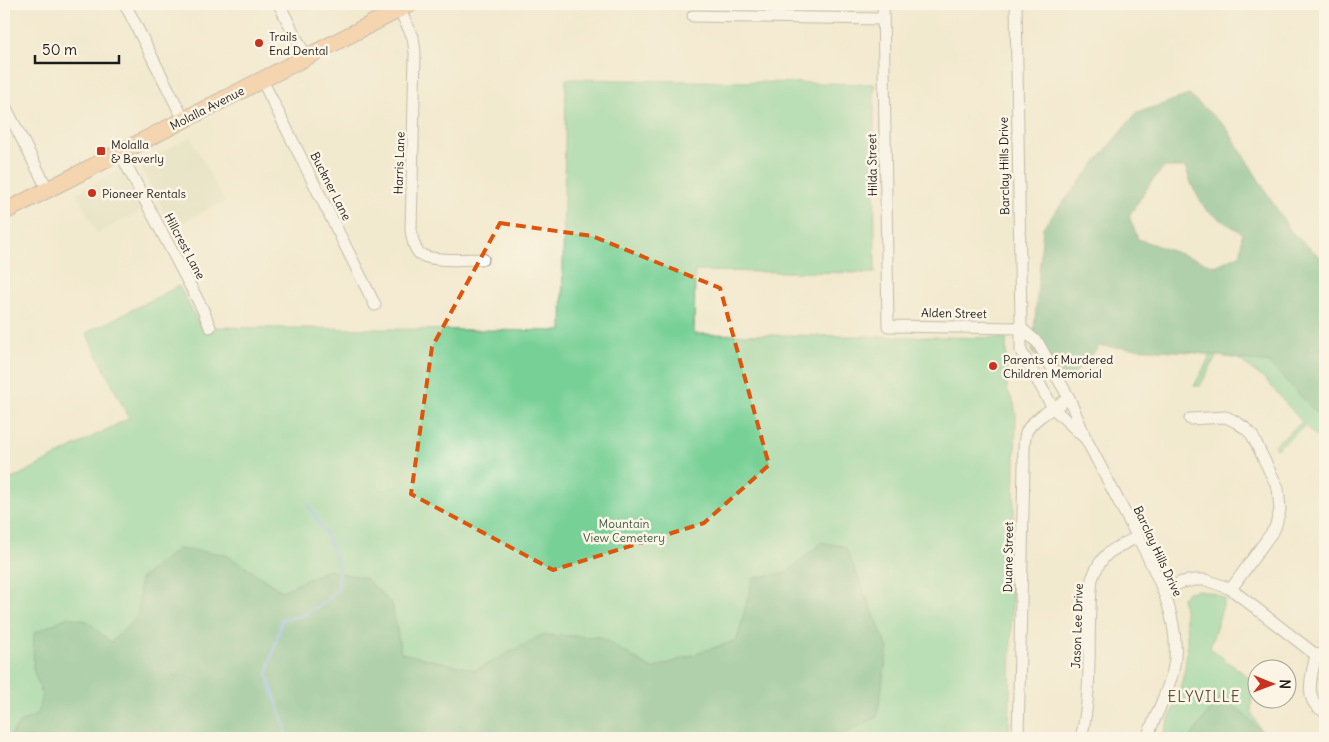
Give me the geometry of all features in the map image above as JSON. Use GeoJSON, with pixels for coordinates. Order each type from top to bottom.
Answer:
{"type":"FeatureCollection","features":[{"type":"Feature","properties":{"kind":"main road","name":"Molalla Avenue"},"geometry":{"type":"LineString","coordinates":[[4,212],[404,7]]}},
{"type":"Feature","properties":{"kind":"street"},"geometry":{"type":"LineString","coordinates":[[125,4],[184,120]]}},
{"type":"Feature","properties":{"kind":"street"},"geometry":{"type":"LineString","coordinates":[[279,4],[306,57]]}},
{"type":"Feature","properties":{"kind":"street","name":"Hilda Street"},"geometry":{"type":"LineString","coordinates":[[883,4],[888,326]]}},
{"type":"Feature","properties":{"kind":"street","name":"Barclay Hills Drive"},"geometry":{"type":"LineString","coordinates":[[1016,4],[1021,350],[1054,408],[1086,440]]}},
{"type":"Feature","properties":{"kind":"street","name":"Harris Lane"},"geometry":{"type":"LineString","coordinates":[[404,7],[413,38],[415,53],[411,230],[414,245],[417,252],[431,259],[483,259]]}},
{"type":"Feature","properties":{"kind":"street"},"geometry":{"type":"LineString","coordinates":[[693,16],[883,19]]}},
{"type":"Feature","properties":{"kind":"street","name":"Buckner Lane"},"geometry":{"type":"LineString","coordinates":[[262,80],[375,305]]}},
{"type":"Feature","properties":{"kind":"street"},"geometry":{"type":"LineString","coordinates":[[4,104],[48,190]]}},
{"type":"Feature","properties":{"kind":"street","name":"Hillcrest Lane"},"geometry":{"type":"LineString","coordinates":[[120,153],[204,310],[210,327]]}},
{"type":"Feature","properties":{"kind":"street","name":"Alden Street"},"geometry":{"type":"LineString","coordinates":[[888,326],[1021,328]]}},
{"type":"Feature","properties":{"kind":"street","name":"Barclay Hills Drive"},"geometry":{"type":"LineString","coordinates":[[1021,328],[1038,343],[1069,398],[1086,440],[1164,590],[1174,630],[1173,670],[1147,738]]}},
{"type":"Feature","properties":{"kind":"street","name":"Duane Street"},"geometry":{"type":"LineString","coordinates":[[1018,738],[1026,433],[1035,420],[1069,398]]}},
{"type":"Feature","properties":{"kind":"street"},"geometry":{"type":"LineString","coordinates":[[1190,418],[1226,418],[1245,428],[1252,436],[1278,488],[1280,510],[1276,528],[1231,589]]}},
{"type":"Feature","properties":{"kind":"street","name":"Jason Lee Drive"},"geometry":{"type":"LineString","coordinates":[[1081,738],[1088,692],[1092,579],[1097,566],[1105,556],[1112,550],[1138,538]]}},
{"type":"Feature","properties":{"kind":"street"},"geometry":{"type":"LineString","coordinates":[[1164,590],[1182,582],[1195,580],[1206,580],[1231,589],[1321,655],[1310,681],[1310,691],[1314,702],[1320,710],[1325,711]]}},
{"type":"Feature","properties":{"kind":"highlighted area"},"geometry":{"type":"Polygon","coordinates":[[[500,223],[592,236],[720,288],[769,465],[704,523],[553,570],[411,494],[432,347],[500,223]]]}},
{"type":"Feature","properties":{"kind":"shaded area"},"geometry":{"type":"Polygon","coordinates":[[[191,137],[224,201],[172,228],[139,164],[191,137]]]}},
{"type":"Feature","properties":{"kind":"shaded area"},"geometry":{"type":"Polygon","coordinates":[[[120,169],[142,210],[97,234],[76,193],[120,169]]]}},
{"type":"Feature","properties":{"kind":"green space","name":"Mountain View Cemetery"},"geometry":{"type":"Polygon","coordinates":[[[566,79],[874,84],[875,273],[695,271],[694,334],[1006,338],[1007,390],[1014,403],[1016,415],[1009,738],[4,738],[4,483],[129,418],[86,333],[179,286],[201,327],[562,331],[566,79]]]}},
{"type":"Feature","properties":{"kind":"green space"},"geometry":{"type":"Polygon","coordinates":[[[1189,95],[1226,127],[1291,232],[1325,261],[1325,422],[1269,363],[1189,352],[1100,346],[1068,380],[1032,353],[1043,227],[1136,113],[1189,95]],[[1165,167],[1151,182],[1129,216],[1138,239],[1215,266],[1241,254],[1242,233],[1206,210],[1193,188],[1185,167],[1165,167]]]}},
{"type":"Feature","properties":{"kind":"green space"},"geometry":{"type":"Polygon","coordinates":[[[1222,334],[1325,336],[1325,450],[1322,443],[1305,426],[1276,449],[1274,445],[1302,422],[1267,381],[1222,346],[1200,386],[1194,386],[1222,334]]]}},
{"type":"Feature","properties":{"kind":"green space"},"geometry":{"type":"Polygon","coordinates":[[[822,542],[845,547],[888,648],[877,717],[836,738],[9,738],[19,723],[38,714],[42,694],[33,669],[34,633],[68,617],[87,621],[111,642],[138,616],[140,579],[178,549],[225,554],[282,591],[328,570],[365,578],[392,604],[401,653],[476,670],[542,635],[600,637],[652,669],[737,640],[753,578],[786,573],[822,542]]]}},
{"type":"Feature","properties":{"kind":"green space"},"geometry":{"type":"Polygon","coordinates":[[[1200,590],[1216,594],[1225,599],[1210,648],[1246,676],[1246,710],[1251,710],[1265,738],[1162,738],[1178,694],[1186,660],[1187,635],[1182,598],[1192,591],[1200,590]]]}},
{"type":"Feature","properties":{"kind":"green space"},"geometry":{"type":"Polygon","coordinates":[[[1222,694],[1269,738],[1190,738],[1222,694]]]}},
{"type":"Feature","properties":{"kind":"water"},"geometry":{"type":"Polygon","coordinates":[[[467,731],[495,731],[507,737],[464,738],[467,731]]]}},
{"type":"Feature","properties":{"kind":"waterway"},"geometry":{"type":"LineString","coordinates":[[285,738],[285,727],[267,675],[282,619],[301,616],[322,604],[339,588],[338,568],[333,551],[322,527],[308,505]]}},
{"type":"Feature","properties":{"kind":"place","name":"Trails End Dental"},"geometry":{"type":"Point","coordinates":[259,43]}},
{"type":"Feature","properties":{"kind":"place","name":"Molalla & Beverly"},"geometry":{"type":"Point","coordinates":[101,151]}},
{"type":"Feature","properties":{"kind":"place","name":"Pioneer Rentals"},"geometry":{"type":"Point","coordinates":[92,193]}},
{"type":"Feature","properties":{"kind":"place","name":"Parents of Murdered Children Memorial"},"geometry":{"type":"Point","coordinates":[993,366]}},
{"type":"Feature","properties":{"kind":"district","name":"ELYVILLE"},"geometry":{"type":"Point","coordinates":[1204,696]}}]}
